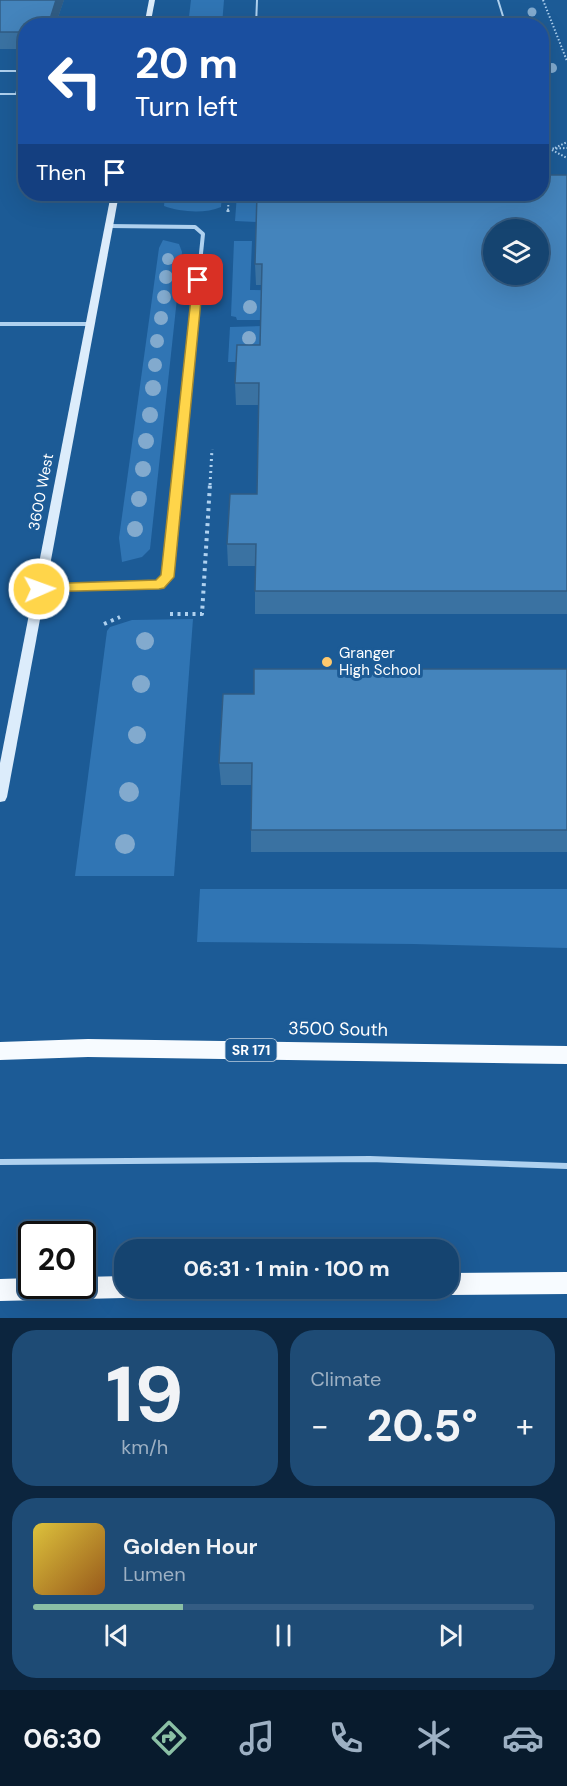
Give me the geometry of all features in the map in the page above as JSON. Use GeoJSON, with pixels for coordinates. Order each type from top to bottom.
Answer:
{"type":"FeatureCollection","features":[{"type":"Feature","properties":{"kind":"main road","name":"3500 South"},"geometry":{"type":"LineString","coordinates":[[0,1051],[88,1048],[567,1055]]}},
{"type":"Feature","properties":{"kind":"main road"},"geometry":{"type":"LineString","coordinates":[[459,1284],[567,1283]]}},
{"type":"Feature","properties":{"kind":"main road"},"geometry":{"type":"LineString","coordinates":[[0,1290],[114,1287]]}},
{"type":"Feature","properties":{"kind":"street"},"geometry":{"type":"LineString","coordinates":[[149,18],[152,0]]}},
{"type":"Feature","properties":{"kind":"street","name":"3600 West"},"geometry":{"type":"LineString","coordinates":[[0,796],[114,201]]}},
{"type":"Feature","properties":{"kind":"lane"},"geometry":{"type":"LineString","coordinates":[[256,18],[257,0]]}},
{"type":"Feature","properties":{"kind":"lane"},"geometry":{"type":"LineString","coordinates":[[498,0],[504,18]]}},
{"type":"Feature","properties":{"kind":"lane"},"geometry":{"type":"LineString","coordinates":[[0,71],[18,72]]}},
{"type":"Feature","properties":{"kind":"lane"},"geometry":{"type":"LineString","coordinates":[[0,94],[16,94],[18,87]]}},
{"type":"Feature","properties":{"kind":"lane"},"geometry":{"type":"LineString","coordinates":[[39,589],[159,585],[168,577],[203,234],[195,227],[109,226]]}},
{"type":"Feature","properties":{"kind":"lane"},"geometry":{"type":"LineString","coordinates":[[0,324],[90,324]]}},
{"type":"Feature","properties":{"kind":"lane"},"geometry":{"type":"LineString","coordinates":[[0,1162],[370,1159],[567,1166]]}},
{"type":"Feature","properties":{"kind":"path"},"geometry":{"type":"LineString","coordinates":[[543,0],[567,61]]}},
{"type":"Feature","properties":{"kind":"path"},"geometry":{"type":"LineString","coordinates":[[552,150],[567,142]]}},
{"type":"Feature","properties":{"kind":"path"},"geometry":{"type":"LineString","coordinates":[[549,150],[567,148]]}},
{"type":"Feature","properties":{"kind":"path"},"geometry":{"type":"LineString","coordinates":[[552,150],[567,158]]}},
{"type":"Feature","properties":{"kind":"path"},"geometry":{"type":"LineString","coordinates":[[228,212],[229,201]]}},
{"type":"Feature","properties":{"kind":"shaded area"},"geometry":{"type":"Polygon","coordinates":[[[191,0],[224,0],[223,18],[189,18],[191,0]]]}},
{"type":"Feature","properties":{"kind":"shaded area"},"geometry":{"type":"Polygon","coordinates":[[[164,201],[221,201],[221,207],[200,211],[185,211],[164,206],[164,201]]]}},
{"type":"Feature","properties":{"kind":"shaded area"},"geometry":{"type":"Polygon","coordinates":[[[236,201],[258,201],[257,222],[235,221],[236,201]]]}},
{"type":"Feature","properties":{"kind":"shaded area"},"geometry":{"type":"Polygon","coordinates":[[[163,240],[179,244],[182,252],[150,549],[142,557],[122,562],[119,538],[159,248],[163,240]]]}},
{"type":"Feature","properties":{"kind":"shaded area"},"geometry":{"type":"Polygon","coordinates":[[[234,241],[252,241],[250,290],[304,291],[305,320],[237,320],[236,317],[231,316],[234,241]]]}},
{"type":"Feature","properties":{"kind":"shaded area"},"geometry":{"type":"Polygon","coordinates":[[[304,325],[249,362],[228,362],[230,327],[304,325]]]}},
{"type":"Feature","properties":{"kind":"shaded area"},"geometry":{"type":"Polygon","coordinates":[[[193,619],[174,876],[75,876],[107,631],[110,627],[132,620],[193,619]]]}},
{"type":"Feature","properties":{"kind":"shaded area"},"geometry":{"type":"Polygon","coordinates":[[[200,889],[567,889],[567,948],[197,942],[200,889]]]}},
{"type":"Feature","properties":{"kind":"building"},"geometry":{"type":"Polygon","coordinates":[[[0,0],[56,0],[50,18],[18,18],[18,32],[0,32],[0,0]]]}},
{"type":"Feature","properties":{"kind":"building","name":"Granger High School"},"geometry":{"type":"Polygon","coordinates":[[[549,175],[567,175],[567,591],[255,591],[256,544],[227,544],[230,494],[257,494],[259,383],[235,383],[237,345],[260,345],[262,264],[255,264],[257,201],[549,201],[549,175]]]}},
{"type":"Feature","properties":{"kind":"building","name":"Granger High School"},"geometry":{"type":"Polygon","coordinates":[[[254,669],[567,669],[567,830],[251,830],[252,763],[219,763],[223,694],[254,694],[254,669]]]}},
{"type":"Feature","properties":{"kind":"place","name":"Granger High School"},"geometry":{"type":"Point","coordinates":[327,662]}},
{"type":"Feature","properties":{"kind":"route"},"geometry":{"type":"LineString","coordinates":[[39,589],[159,585],[168,577],[198,280]]}}]}
